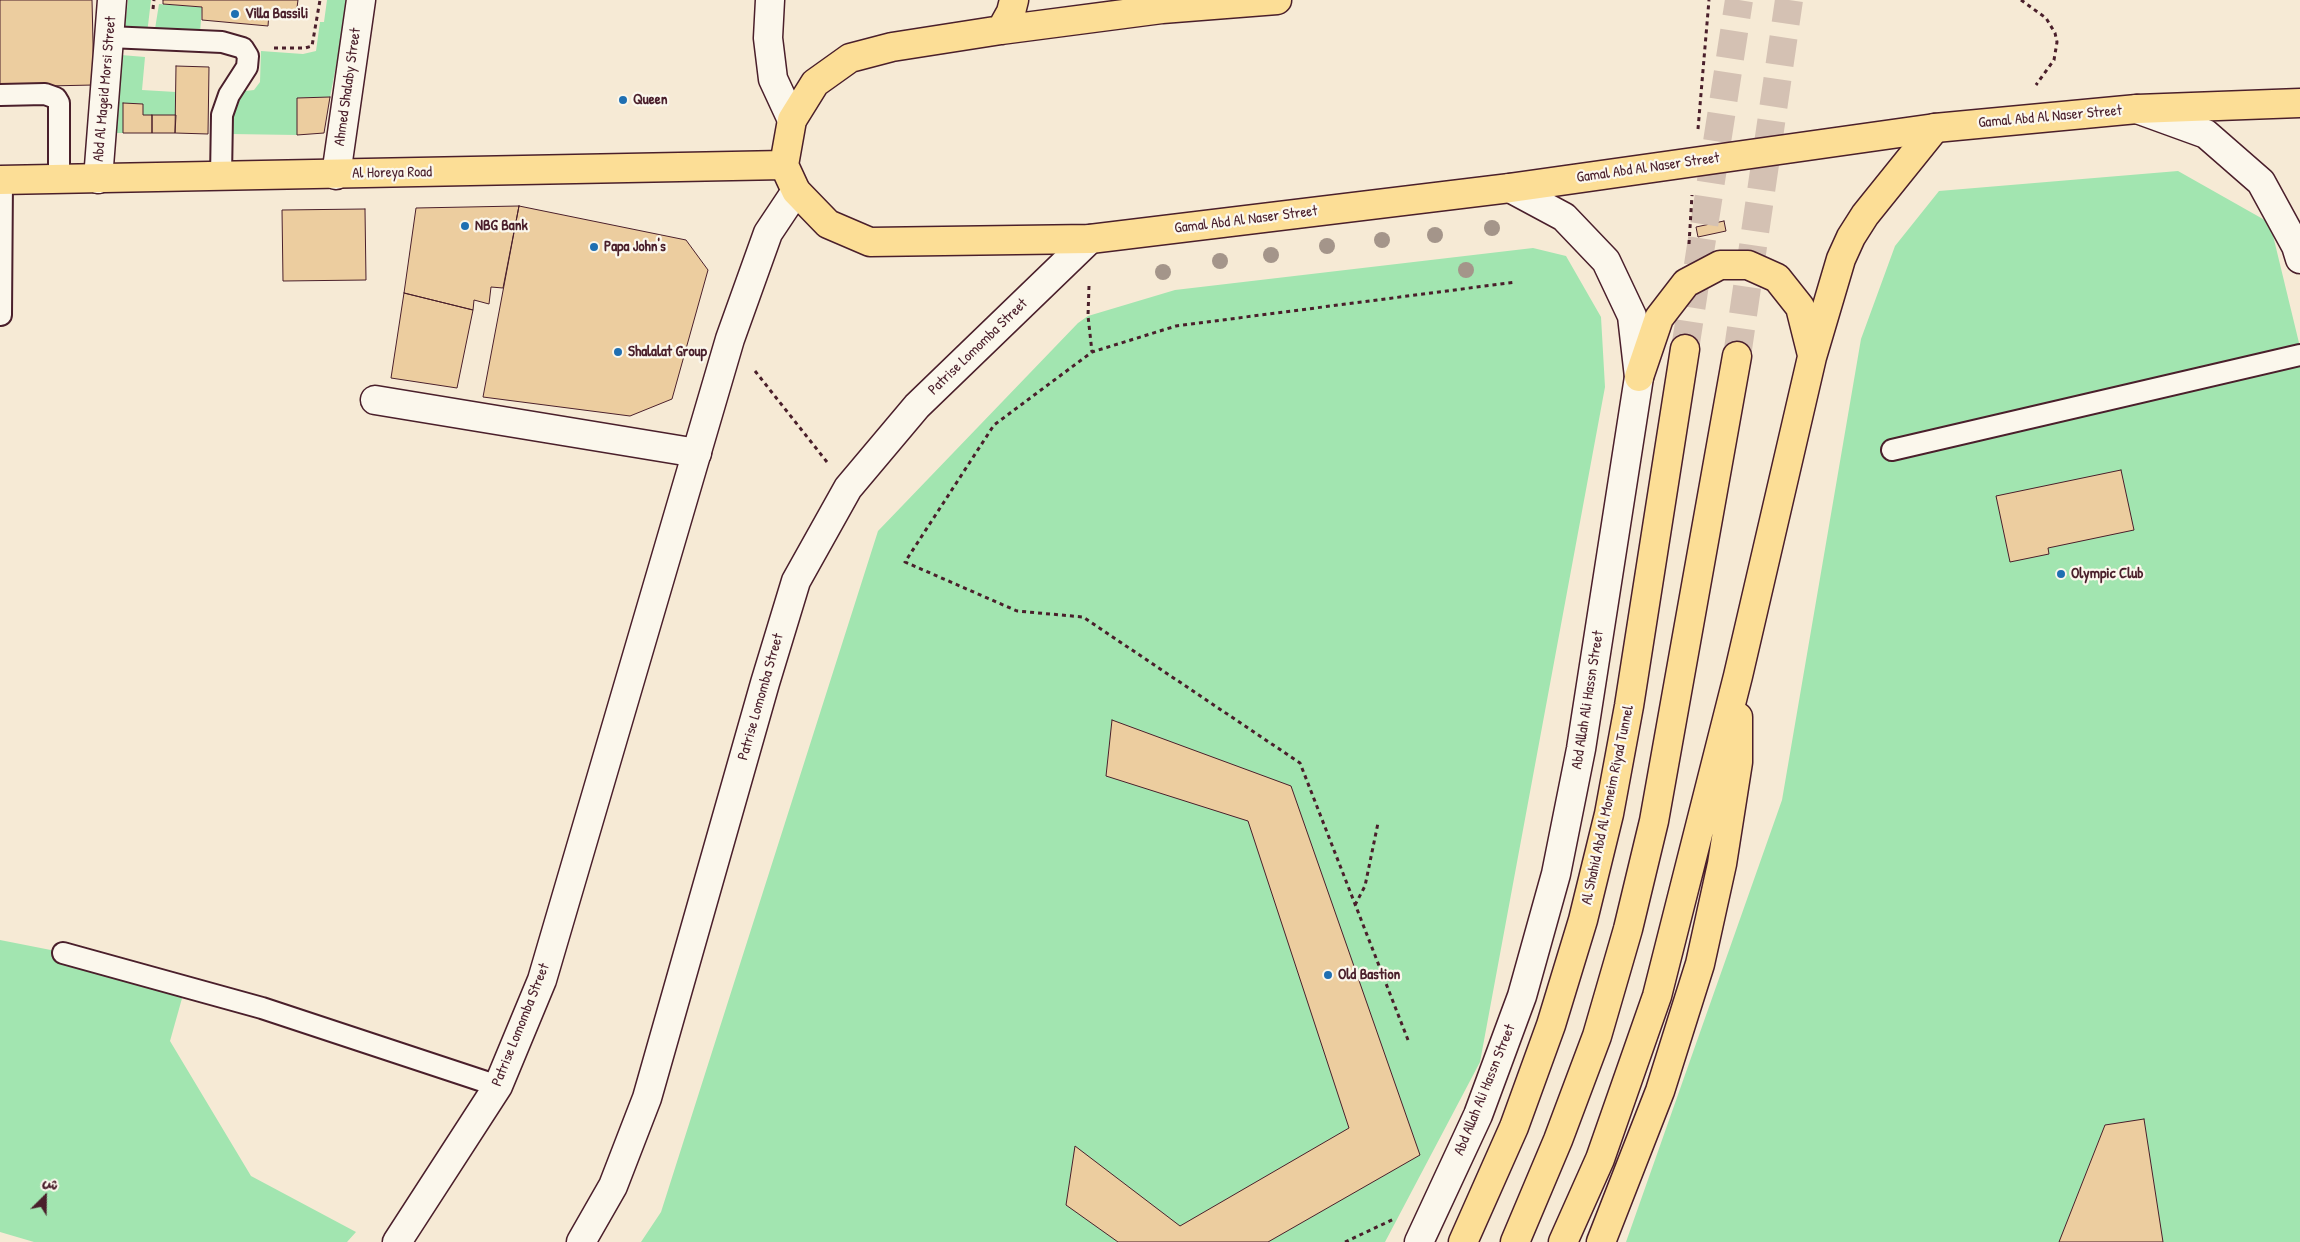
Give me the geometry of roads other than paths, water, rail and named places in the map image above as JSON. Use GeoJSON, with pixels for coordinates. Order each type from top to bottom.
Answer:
{"type":"FeatureCollection","features":[{"type":"Feature","properties":{"kind":"main road","name":"Abd Al Mageid Morsi Street"},"geometry":{"type":"LineString","coordinates":[[98,179],[112,0]]}},
{"type":"Feature","properties":{"kind":"main road","name":"Ahmed Shalaby Street"},"geometry":{"type":"LineString","coordinates":[[336,175],[361,0]]}},
{"type":"Feature","properties":{"kind":"main road"},"geometry":{"type":"LineString","coordinates":[[770,0],[768,38],[773,79],[792,120]]}},
{"type":"Feature","properties":{"kind":"main road"},"geometry":{"type":"LineString","coordinates":[[1000,30],[1011,12],[1014,0]]}},
{"type":"Feature","properties":{"kind":"main road"},"geometry":{"type":"LineString","coordinates":[[784,165],[792,120],[815,84],[850,58],[892,48],[1156,5],[1277,0]]}},
{"type":"Feature","properties":{"kind":"main road","name":"Gamal Abd Al Naser Street"},"geometry":{"type":"LineString","coordinates":[[784,165],[796,192],[828,224],[870,242],[1090,239],[1510,188],[1935,128],[2138,109],[2300,103]]}},
{"type":"Feature","properties":{"kind":"main road"},"geometry":{"type":"LineString","coordinates":[[2138,109],[2206,134],[2261,182],[2296,246],[2300,259]]}},
{"type":"Feature","properties":{"kind":"main road"},"geometry":{"type":"LineString","coordinates":[[1563,1242],[1600,1159],[1657,996],[1738,676],[1812,357],[1838,268],[1851,238],[1902,167],[1935,128]]}},
{"type":"Feature","properties":{"kind":"main road","name":"Al Horeya Road"},"geometry":{"type":"LineString","coordinates":[[1,180],[784,165]]}},
{"type":"Feature","properties":{"kind":"main road","name":"Abd Allah Ali Hassn Street"},"geometry":{"type":"LineString","coordinates":[[1419,1242],[1478,1116],[1522,996],[1556,874],[1581,749],[1639,377],[1632,316],[1606,261],[1564,217],[1510,188]]}},
{"type":"Feature","properties":{"kind":"main road","name":"Patrise Lomomba Street"},"geometry":{"type":"LineString","coordinates":[[397,1242],[498,1086],[542,980],[730,339],[768,233],[796,192]]}},
{"type":"Feature","properties":{"kind":"main road","name":"Patrise Lomomba Street"},"geometry":{"type":"LineString","coordinates":[[581,1242],[613,1186],[647,1098],[765,683],[796,581],[848,488],[917,406],[1090,239]]}},
{"type":"Feature","properties":{"kind":"main road"},"geometry":{"type":"LineString","coordinates":[[1639,377],[1659,318],[1686,283],[1720,265],[1748,265],[1777,278],[1800,307],[1812,357]]}},
{"type":"Feature","properties":{"kind":"main road","name":"Al Shahid Abd Al Moneim Riyad Tunnel"},"geometry":{"type":"LineString","coordinates":[[1463,1242],[1514,1128],[1551,1025],[1583,920],[1609,814],[1629,706],[1685,349]]}},
{"type":"Feature","properties":{"kind":"main road"},"geometry":{"type":"LineString","coordinates":[[1514,1242],[1558,1140],[1597,1036],[1628,929],[1656,812],[1737,356]]}},
{"type":"Feature","properties":{"kind":"main road"},"geometry":{"type":"LineString","coordinates":[[375,400],[697,452]]}},
{"type":"Feature","properties":{"kind":"main road"},"geometry":{"type":"LineString","coordinates":[[1601,1242],[1660,1091],[1700,964],[1722,864],[1738,762],[1738,676]]}},
{"type":"Feature","properties":{"kind":"lane"},"geometry":{"type":"LineString","coordinates":[[109,37],[222,42],[243,48],[248,56],[248,66],[229,95],[222,115],[221,176]]}},
{"type":"Feature","properties":{"kind":"lane"},"geometry":{"type":"LineString","coordinates":[[0,95],[46,94],[56,98],[59,103],[59,179]]}},
{"type":"Feature","properties":{"kind":"lane"},"geometry":{"type":"LineString","coordinates":[[1,180],[1,315]]}},
{"type":"Feature","properties":{"kind":"lane"},"geometry":{"type":"LineString","coordinates":[[1892,450],[2300,355]]}},
{"type":"Feature","properties":{"kind":"lane"},"geometry":{"type":"LineString","coordinates":[[63,953],[262,1008],[498,1086]]}},
{"type":"Feature","properties":{"kind":"tunnel"},"geometry":{"type":"LineString","coordinates":[[1685,349],[1739,0]]}},
{"type":"Feature","properties":{"kind":"tunnel"},"geometry":{"type":"LineString","coordinates":[[1737,356],[1789,0]]}},
{"type":"Feature","properties":{"kind":"place","name":"Villa Bassili"},"geometry":{"type":"Point","coordinates":[235,14]}},
{"type":"Feature","properties":{"kind":"place","name":"Queen"},"geometry":{"type":"Point","coordinates":[623,100]}},
{"type":"Feature","properties":{"kind":"place","name":"NBG Bank"},"geometry":{"type":"Point","coordinates":[465,226]}},
{"type":"Feature","properties":{"kind":"place","name":"Papa John's"},"geometry":{"type":"Point","coordinates":[594,247]}},
{"type":"Feature","properties":{"kind":"place","name":"Shalalat Group"},"geometry":{"type":"Point","coordinates":[618,352]}},
{"type":"Feature","properties":{"kind":"place","name":"Olympic Club"},"geometry":{"type":"Point","coordinates":[2061,574]}},
{"type":"Feature","properties":{"kind":"place","name":"Old Bastion"},"geometry":{"type":"Point","coordinates":[1328,975]}}]}
